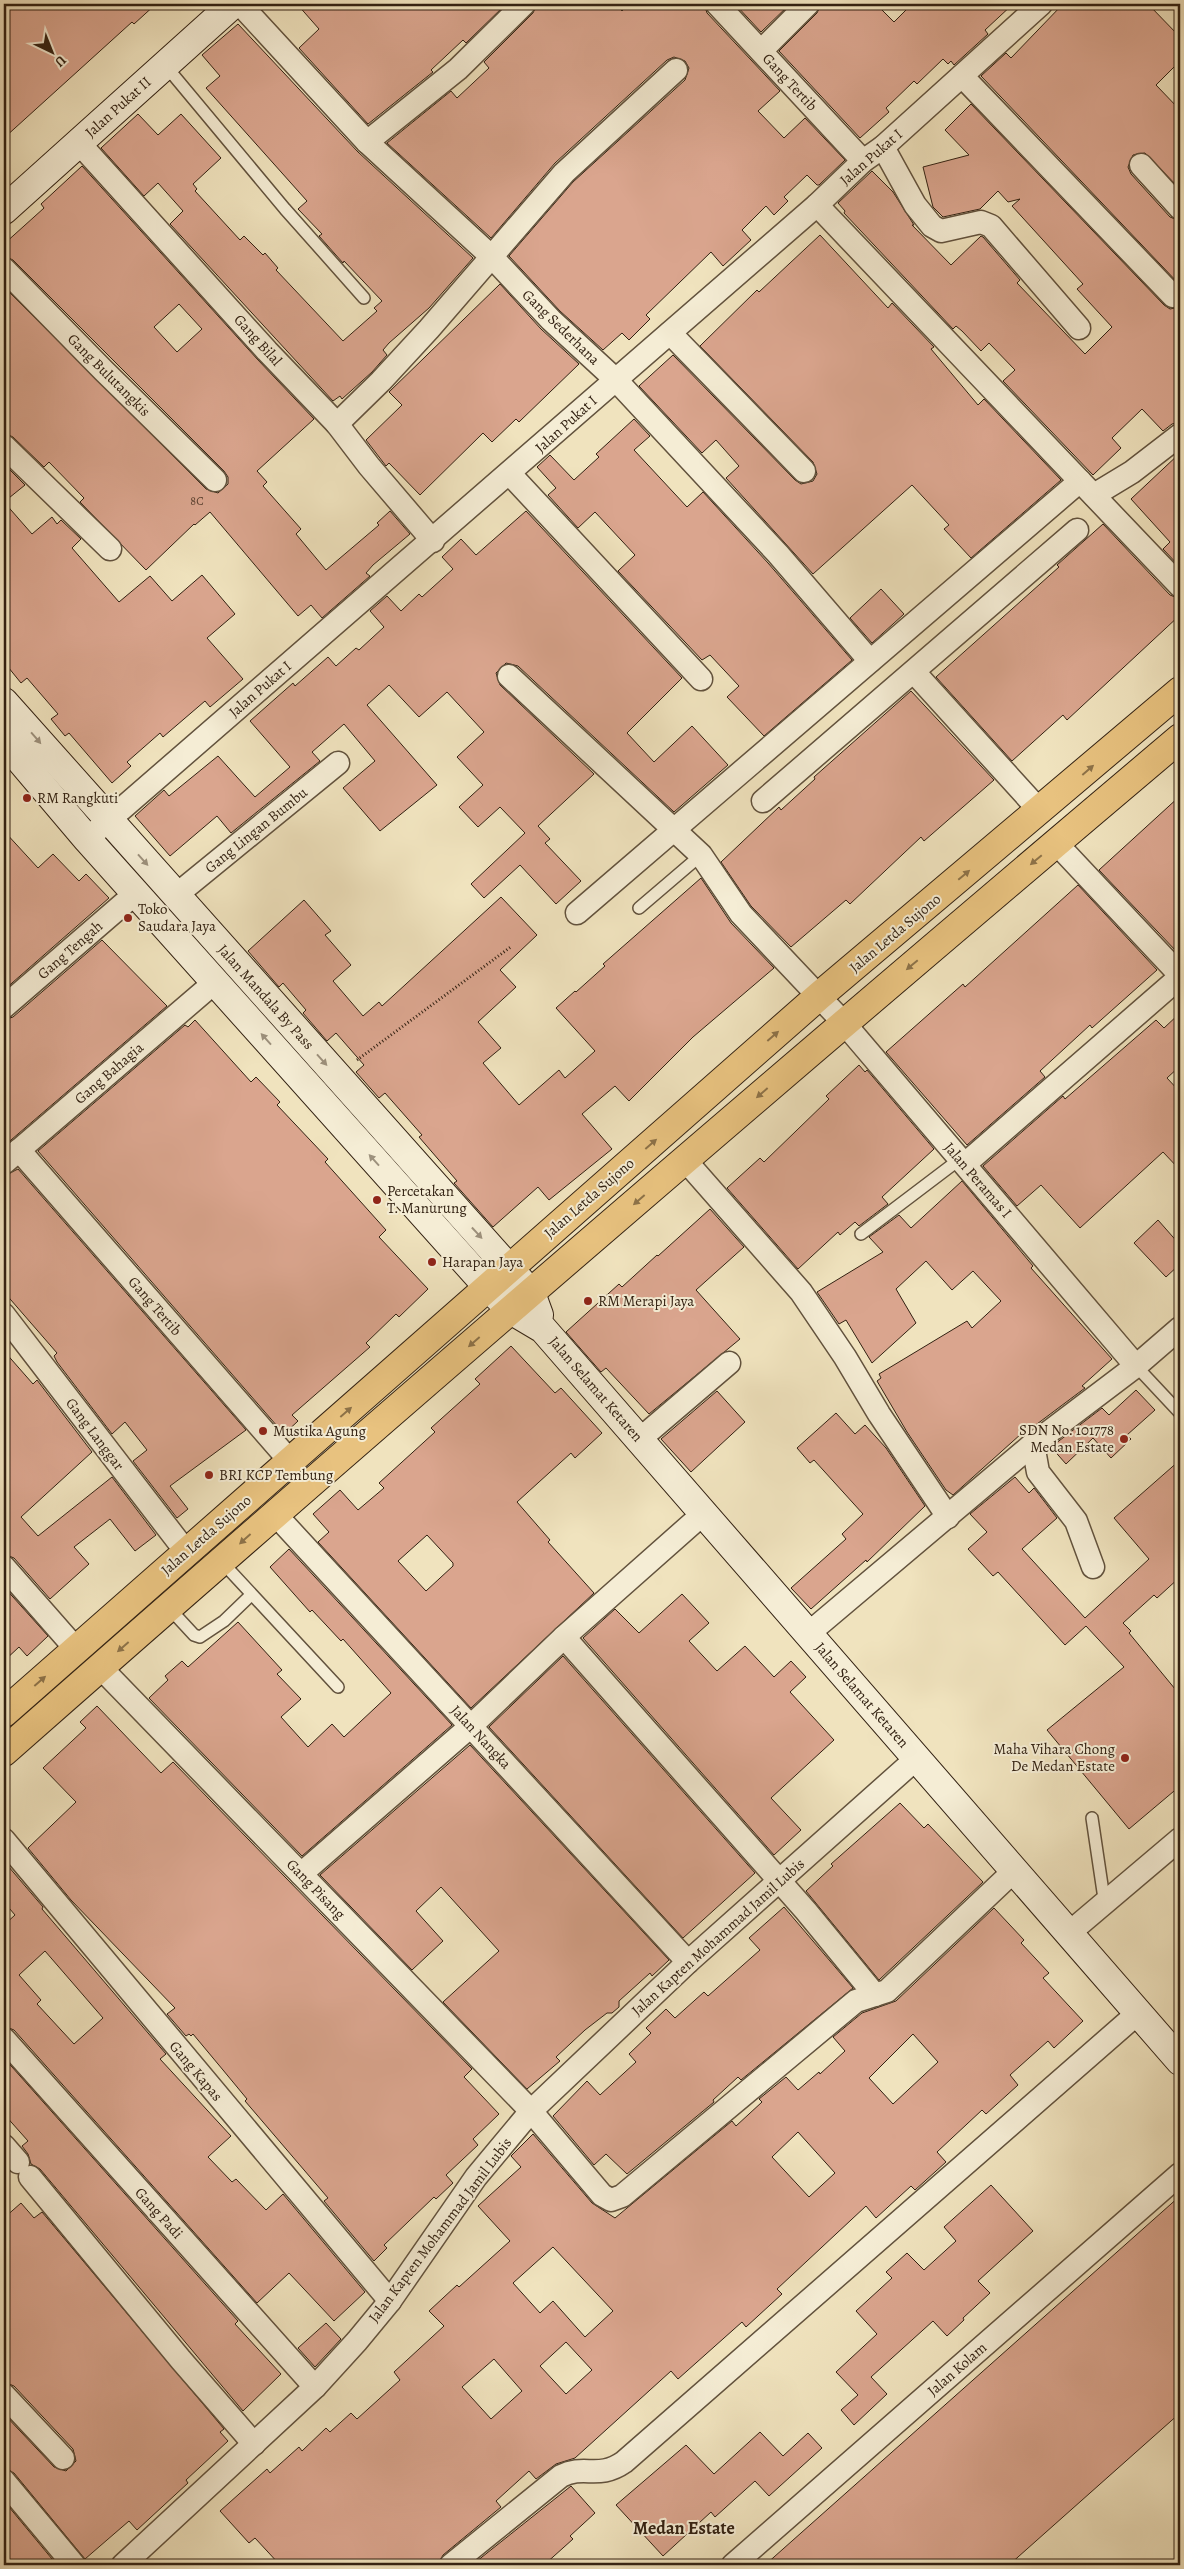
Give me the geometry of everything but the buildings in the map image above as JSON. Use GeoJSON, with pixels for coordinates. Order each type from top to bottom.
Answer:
{"type":"FeatureCollection","features":[{"type":"Feature","properties":{"kind":"highway","name":"Jalan Letda Sujono"},"geometry":{"type":"LineString","coordinates":[[4,1713],[818,996],[1040,811],[1180,691]]}},
{"type":"Feature","properties":{"kind":"highway","name":"Jalan Letda Sujono"},"geometry":{"type":"LineString","coordinates":[[4,1752],[274,1513],[844,1023],[1180,738]]}},
{"type":"Feature","properties":{"kind":"street","name":"Jalan Pukat II"},"geometry":{"type":"LineString","coordinates":[[4,210],[233,4]]}},
{"type":"Feature","properties":{"kind":"street","name":"Gang Sederhana"},"geometry":{"type":"LineString","coordinates":[[240,4],[367,142],[492,257],[551,320],[616,380],[778,554],[870,661]]}},
{"type":"Feature","properties":{"kind":"street"},"geometry":{"type":"LineString","coordinates":[[367,142],[458,69],[524,4]]}},
{"type":"Feature","properties":{"kind":"street","name":"Gang Tertib"},"geometry":{"type":"LineString","coordinates":[[717,4],[863,161]]}},
{"type":"Feature","properties":{"kind":"street"},"geometry":{"type":"LineString","coordinates":[[761,51],[808,4]]}},
{"type":"Feature","properties":{"kind":"street","name":"Jalan Pukat I"},"geometry":{"type":"LineString","coordinates":[[87,839],[510,474],[817,205],[863,161],[883,146],[1041,4]]}},
{"type":"Feature","properties":{"kind":"street"},"geometry":{"type":"LineString","coordinates":[[337,424],[381,381],[564,173],[676,70]]}},
{"type":"Feature","properties":{"kind":"street"},"geometry":{"type":"LineString","coordinates":[[962,76],[1173,296]]}},
{"type":"Feature","properties":{"kind":"street","name":"Gang Bilal"},"geometry":{"type":"LineString","coordinates":[[78,142],[337,424],[369,466],[433,541]]}},
{"type":"Feature","properties":{"kind":"street"},"geometry":{"type":"LineString","coordinates":[[883,146],[915,205],[932,226],[941,231],[980,222],[991,226],[1079,328]]}},
{"type":"Feature","properties":{"kind":"street"},"geometry":{"type":"LineString","coordinates":[[1141,165],[1180,208]]}},
{"type":"Feature","properties":{"kind":"street"},"geometry":{"type":"LineString","coordinates":[[817,205],[1180,586]]}},
{"type":"Feature","properties":{"kind":"street","name":"Gang Bulutangkis"},"geometry":{"type":"LineString","coordinates":[[4,269],[215,480]]}},
{"type":"Feature","properties":{"kind":"street"},"geometry":{"type":"LineString","coordinates":[[670,333],[804,471]]}},
{"type":"Feature","properties":{"kind":"street"},"geometry":{"type":"LineString","coordinates":[[577,913],[870,661],[1087,488],[1145,463],[1180,435]]}},
{"type":"Feature","properties":{"kind":"street"},"geometry":{"type":"LineString","coordinates":[[4,446],[110,549]]}},
{"type":"Feature","properties":{"kind":"street"},"geometry":{"type":"LineString","coordinates":[[510,474],[701,679]]}},
{"type":"Feature","properties":{"kind":"street"},"geometry":{"type":"LineString","coordinates":[[763,801],[1077,530]]}},
{"type":"Feature","properties":{"kind":"street"},"geometry":{"type":"LineString","coordinates":[[914,672],[1040,811]]}},
{"type":"Feature","properties":{"kind":"street","name":"Jalan Peramas I"},"geometry":{"type":"LineString","coordinates":[[509,676],[636,795],[675,828],[701,855],[741,914],[844,1023],[1136,1366]]}},
{"type":"Feature","properties":{"kind":"street","name":"Jalan Mandala By Pass"},"geometry":{"type":"LineString","coordinates":[[4,702],[175,896],[510,1268]]}},
{"type":"Feature","properties":{"kind":"street","name":"Jalan Mandala By Pass"},"geometry":{"type":"LineString","coordinates":[[4,742],[87,839],[488,1287]]}},
{"type":"Feature","properties":{"kind":"street","name":"Gang Lingan Bumbu"},"geometry":{"type":"LineString","coordinates":[[175,896],[338,763]]}},
{"type":"Feature","properties":{"kind":"street"},"geometry":{"type":"LineString","coordinates":[[962,1162],[1180,976],[1056,843]]}},
{"type":"Feature","properties":{"kind":"street","name":"Gang Tengah"},"geometry":{"type":"LineString","coordinates":[[4,1007],[136,893]]}},
{"type":"Feature","properties":{"kind":"street","name":"Gang Bahagia"},"geometry":{"type":"LineString","coordinates":[[11,1157],[215,982]]}},
{"type":"Feature","properties":{"kind":"street","name":"Gang Tertib"},"geometry":{"type":"LineString","coordinates":[[11,1157],[290,1461]]}},
{"type":"Feature","properties":{"kind":"street"},"geometry":{"type":"LineString","coordinates":[[685,1160],[801,1292],[948,1517]]}},
{"type":"Feature","properties":{"kind":"street","name":"Jalan Selamat Ketaren"},"geometry":{"type":"LineString","coordinates":[[510,1268],[531,1292],[543,1329]]}},
{"type":"Feature","properties":{"kind":"street","name":"Jalan Selamat Ketaren"},"geometry":{"type":"LineString","coordinates":[[488,1287],[511,1310],[543,1329],[1180,2061]]}},
{"type":"Feature","properties":{"kind":"street","name":"Gang Langgar"},"geometry":{"type":"LineString","coordinates":[[4,1314],[187,1553]]}},
{"type":"Feature","properties":{"kind":"street"},"geometry":{"type":"LineString","coordinates":[[808,1633],[1033,1444],[1136,1366],[1180,1328]]}},
{"type":"Feature","properties":{"kind":"street"},"geometry":{"type":"LineString","coordinates":[[640,1439],[729,1363]]}},
{"type":"Feature","properties":{"kind":"street"},"geometry":{"type":"LineString","coordinates":[[1033,1444],[1038,1472],[1076,1520],[1093,1567]]}},
{"type":"Feature","properties":{"kind":"street","name":"Jalan Nangka"},"geometry":{"type":"LineString","coordinates":[[274,1513],[688,1962]]}},
{"type":"Feature","properties":{"kind":"street"},"geometry":{"type":"LineString","coordinates":[[302,1874],[471,1726],[564,1637],[704,1513]]}},
{"type":"Feature","properties":{"kind":"street"},"geometry":{"type":"LineString","coordinates":[[4,1567],[76,1649]]}},
{"type":"Feature","properties":{"kind":"street"},"geometry":{"type":"LineString","coordinates":[[564,1637],[779,1881],[875,1995],[892,1986],[1015,1870]]}},
{"type":"Feature","properties":{"kind":"street","name":"Gang Pisang"},"geometry":{"type":"LineString","coordinates":[[100,1667],[531,2111],[602,2195],[611,2200],[616,2200],[856,2001],[875,1995]]}},
{"type":"Feature","properties":{"kind":"street","name":"Jalan Kapten Mohammad Jamil Lubis"},"geometry":{"type":"LineString","coordinates":[[123,2565],[315,2387],[357,2341],[390,2301],[476,2176],[531,2111],[688,1962],[918,1758]]}},
{"type":"Feature","properties":{"kind":"street"},"geometry":{"type":"LineString","coordinates":[[1069,1933],[1180,1839]]}},
{"type":"Feature","properties":{"kind":"street","name":"Gang Kapas"},"geometry":{"type":"LineString","coordinates":[[4,1840],[390,2301]]}},
{"type":"Feature","properties":{"kind":"street"},"geometry":{"type":"LineString","coordinates":[[451,2565],[561,2476],[576,2471],[607,2472],[624,2462],[1138,2013]]}},
{"type":"Feature","properties":{"kind":"street","name":"Gang Padi"},"geometry":{"type":"LineString","coordinates":[[4,2039],[315,2387]]}},
{"type":"Feature","properties":{"kind":"street"},"geometry":{"type":"LineString","coordinates":[[17,2161],[181,2360],[254,2444]]}},
{"type":"Feature","properties":{"kind":"street","name":"Jalan Kolam"},"geometry":{"type":"LineString","coordinates":[[733,2565],[1180,2174]]}},
{"type":"Feature","properties":{"kind":"street"},"geometry":{"type":"LineString","coordinates":[[4,2395],[63,2458]]}},
{"type":"Feature","properties":{"kind":"street"},"geometry":{"type":"LineString","coordinates":[[4,2481],[74,2565]]}},
{"type":"Feature","properties":{"kind":"lane"},"geometry":{"type":"LineString","coordinates":[[165,65],[284,209],[364,298]]}},
{"type":"Feature","properties":{"kind":"lane"},"geometry":{"type":"LineString","coordinates":[[639,908],[701,855]]}},
{"type":"Feature","properties":{"kind":"lane"},"geometry":{"type":"LineString","coordinates":[[861,1234],[962,1162]]}},
{"type":"Feature","properties":{"kind":"lane"},"geometry":{"type":"LineString","coordinates":[[1136,1366],[1180,1414]]}},
{"type":"Feature","properties":{"kind":"lane"},"geometry":{"type":"LineString","coordinates":[[221,1561],[338,1687]]}},
{"type":"Feature","properties":{"kind":"lane"},"geometry":{"type":"LineString","coordinates":[[168,1607],[185,1626],[200,1637],[224,1621],[251,1595]]}},
{"type":"Feature","properties":{"kind":"lane"},"geometry":{"type":"LineString","coordinates":[[1092,1818],[1096,1856],[1106,1901]]}},
{"type":"Feature","properties":{"kind":"path"},"geometry":{"type":"LineString","coordinates":[[336,1076],[512,946]]}},
{"type":"Feature","properties":{"kind":"place","name":"RM Rangkuti"},"geometry":{"type":"Point","coordinates":[27,798]}},
{"type":"Feature","properties":{"kind":"place","name":"Toko Saudara Jaya"},"geometry":{"type":"Point","coordinates":[128,918]}},
{"type":"Feature","properties":{"kind":"place","name":"Percetakan T. Manurung"},"geometry":{"type":"Point","coordinates":[377,1200]}},
{"type":"Feature","properties":{"kind":"place","name":"Harapan Jaya"},"geometry":{"type":"Point","coordinates":[432,1262]}},
{"type":"Feature","properties":{"kind":"place","name":"RM Merapi Jaya"},"geometry":{"type":"Point","coordinates":[588,1301]}},
{"type":"Feature","properties":{"kind":"place","name":"Mustika Agung"},"geometry":{"type":"Point","coordinates":[263,1431]}},
{"type":"Feature","properties":{"kind":"place","name":"SDN No. 101778 Medan Estate"},"geometry":{"type":"Point","coordinates":[1124,1439]}},
{"type":"Feature","properties":{"kind":"place","name":"BRI KCP Tembung"},"geometry":{"type":"Point","coordinates":[209,1475]}},
{"type":"Feature","properties":{"kind":"place","name":"Maha Vihara Chong De Medan Estate"},"geometry":{"type":"Point","coordinates":[1125,1758]}},
{"type":"Feature","properties":{"kind":"district","name":"Medan Estate"},"geometry":{"type":"Point","coordinates":[684,2528]}}]}
